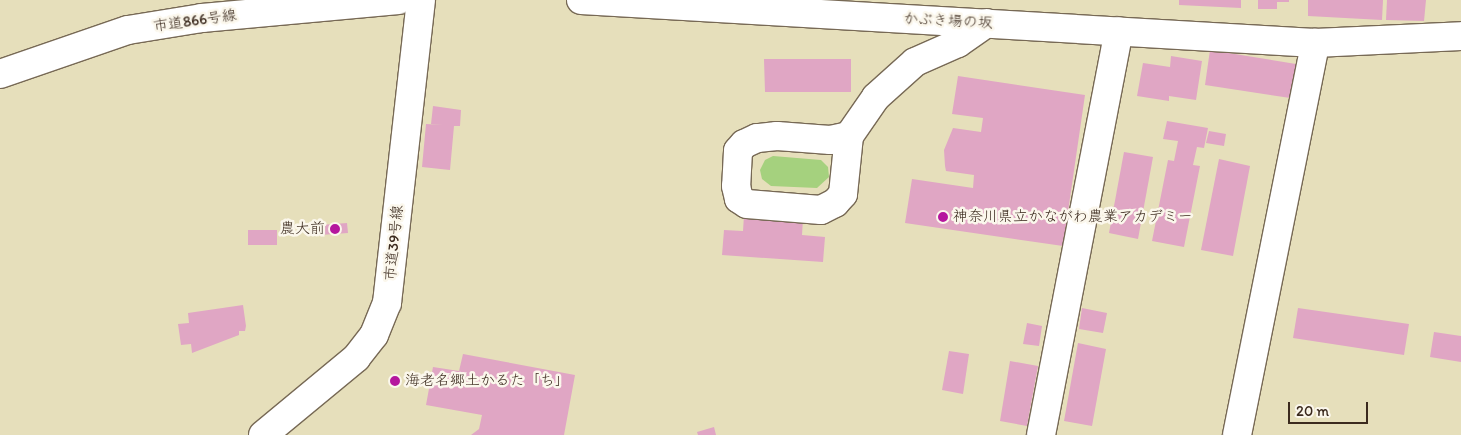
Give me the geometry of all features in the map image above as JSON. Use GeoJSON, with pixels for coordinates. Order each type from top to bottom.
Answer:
{"type":"FeatureCollection","features":[{"type":"Feature","properties":{"kind":"street","name":"市道866号線"},"geometry":{"type":"LineString","coordinates":[[0,74],[128,30],[202,18],[398,0]]}},
{"type":"Feature","properties":{"kind":"street","name":"市道39号線"},"geometry":{"type":"LineString","coordinates":[[263,435],[356,358],[374,335],[387,303],[421,0]]}},
{"type":"Feature","properties":{"kind":"street","name":"かぶき場の坂"},"geometry":{"type":"LineString","coordinates":[[581,0],[1315,42],[1461,36]]}},
{"type":"Feature","properties":{"kind":"street"},"geometry":{"type":"LineString","coordinates":[[849,136],[876,97],[915,62],[958,42],[987,23]]}},
{"type":"Feature","properties":{"kind":"street"},"geometry":{"type":"LineString","coordinates":[[1041,435],[1119,31]]}},
{"type":"Feature","properties":{"kind":"street"},"geometry":{"type":"LineString","coordinates":[[1237,435],[1315,42]]}},
{"type":"Feature","properties":{"kind":"green space"},"geometry":{"type":"Polygon","coordinates":[[[773,156],[821,160],[828,167],[829,177],[817,188],[771,186],[762,179],[760,170],[765,160],[773,156]]]}},
{"type":"Feature","properties":{"kind":"building"},"geometry":{"type":"Polygon","coordinates":[[[1179,0],[1241,0],[1241,8],[1179,5],[1179,0]]]}},
{"type":"Feature","properties":{"kind":"building"},"geometry":{"type":"Polygon","coordinates":[[[1258,0],[1289,0],[1289,2],[1277,2],[1277,9],[1258,9],[1258,0]]]}},
{"type":"Feature","properties":{"kind":"building"},"geometry":{"type":"Polygon","coordinates":[[[1308,0],[1383,0],[1382,20],[1308,16],[1308,0]]]}},
{"type":"Feature","properties":{"kind":"building"},"geometry":{"type":"Polygon","coordinates":[[[1387,0],[1426,0],[1424,21],[1386,20],[1387,0]]]}},
{"type":"Feature","properties":{"kind":"building"},"geometry":{"type":"Polygon","coordinates":[[[1210,50],[1302,65],[1297,99],[1205,85],[1210,50]]]}},
{"type":"Feature","properties":{"kind":"building"},"geometry":{"type":"Polygon","coordinates":[[[1171,56],[1202,61],[1196,100],[1169,96],[1169,101],[1137,96],[1143,63],[1170,67],[1171,56]]]}},
{"type":"Feature","properties":{"kind":"building"},"geometry":{"type":"Polygon","coordinates":[[[764,59],[851,59],[851,92],[765,92],[764,59]]]}},
{"type":"Feature","properties":{"kind":"building"},"geometry":{"type":"Polygon","coordinates":[[[958,76],[1085,95],[1063,246],[905,223],[912,179],[973,188],[974,175],[946,171],[945,166],[944,150],[953,128],[981,132],[983,118],[952,114],[958,76]]]}},
{"type":"Feature","properties":{"kind":"building"},"geometry":{"type":"Polygon","coordinates":[[[433,106],[461,110],[460,126],[454,126],[450,170],[422,167],[426,124],[443,125],[431,124],[433,106]]]}},
{"type":"Feature","properties":{"kind":"building"},"geometry":{"type":"Polygon","coordinates":[[[1167,121],[1208,128],[1204,148],[1197,147],[1193,165],[1200,166],[1184,247],[1152,241],[1168,160],[1174,161],[1178,141],[1163,139],[1167,121]]]}},
{"type":"Feature","properties":{"kind":"building"},"geometry":{"type":"Polygon","coordinates":[[[1209,131],[1226,134],[1224,146],[1206,143],[1209,131]]]}},
{"type":"Feature","properties":{"kind":"building"},"geometry":{"type":"Polygon","coordinates":[[[1124,152],[1153,157],[1138,239],[1109,233],[1124,152]]]}},
{"type":"Feature","properties":{"kind":"building"},"geometry":{"type":"Polygon","coordinates":[[[1219,159],[1250,166],[1233,256],[1201,250],[1219,159]]]}},
{"type":"Feature","properties":{"kind":"building"},"geometry":{"type":"Polygon","coordinates":[[[744,215],[803,219],[802,235],[825,237],[823,262],[722,255],[724,230],[743,231],[744,215]]]}},
{"type":"Feature","properties":{"kind":"building"},"geometry":{"type":"Polygon","coordinates":[[[347,223],[348,233],[320,235],[320,225],[347,223]]]}},
{"type":"Feature","properties":{"kind":"building"},"geometry":{"type":"Polygon","coordinates":[[[248,230],[277,230],[277,245],[248,245],[248,230]]]}},
{"type":"Feature","properties":{"kind":"building"},"geometry":{"type":"Polygon","coordinates":[[[243,305],[246,326],[245,331],[239,331],[239,335],[192,353],[191,344],[181,345],[178,324],[189,323],[188,313],[243,305]]]}},
{"type":"Feature","properties":{"kind":"building"},"geometry":{"type":"Polygon","coordinates":[[[1082,308],[1107,313],[1103,333],[1079,329],[1082,308]]]}},
{"type":"Feature","properties":{"kind":"building"},"geometry":{"type":"Polygon","coordinates":[[[1298,308],[1409,324],[1404,355],[1293,338],[1298,308]]]}},
{"type":"Feature","properties":{"kind":"building"},"geometry":{"type":"Polygon","coordinates":[[[1027,323],[1042,326],[1039,346],[1023,344],[1027,323]]]}},
{"type":"Feature","properties":{"kind":"building"},"geometry":{"type":"Polygon","coordinates":[[[1434,332],[1461,336],[1461,362],[1430,357],[1434,332]]]}},
{"type":"Feature","properties":{"kind":"building"},"geometry":{"type":"Polygon","coordinates":[[[1078,343],[1106,349],[1092,426],[1064,421],[1078,343]]]}},
{"type":"Feature","properties":{"kind":"building"},"geometry":{"type":"Polygon","coordinates":[[[949,351],[969,354],[963,394],[942,390],[949,351]]]}},
{"type":"Feature","properties":{"kind":"building"},"geometry":{"type":"Polygon","coordinates":[[[463,354],[575,375],[564,435],[471,435],[479,429],[482,415],[426,405],[433,367],[459,371],[463,354]]]}},
{"type":"Feature","properties":{"kind":"building"},"geometry":{"type":"Polygon","coordinates":[[[1010,361],[1038,366],[1027,426],[1000,421],[1010,361]]]}},
{"type":"Feature","properties":{"kind":"building"},"geometry":{"type":"Polygon","coordinates":[[[714,427],[716,435],[698,435],[697,432],[714,427]]]}},
{"type":"Feature","properties":{"kind":"place","name":"神奈川県立かながわ農業アカデミー"},"geometry":{"type":"Point","coordinates":[943,217]}},
{"type":"Feature","properties":{"kind":"place","name":"農大前"},"geometry":{"type":"Point","coordinates":[335,229]}},
{"type":"Feature","properties":{"kind":"place","name":"海老名郷土かるた「ち」"},"geometry":{"type":"Point","coordinates":[395,381]}}]}
